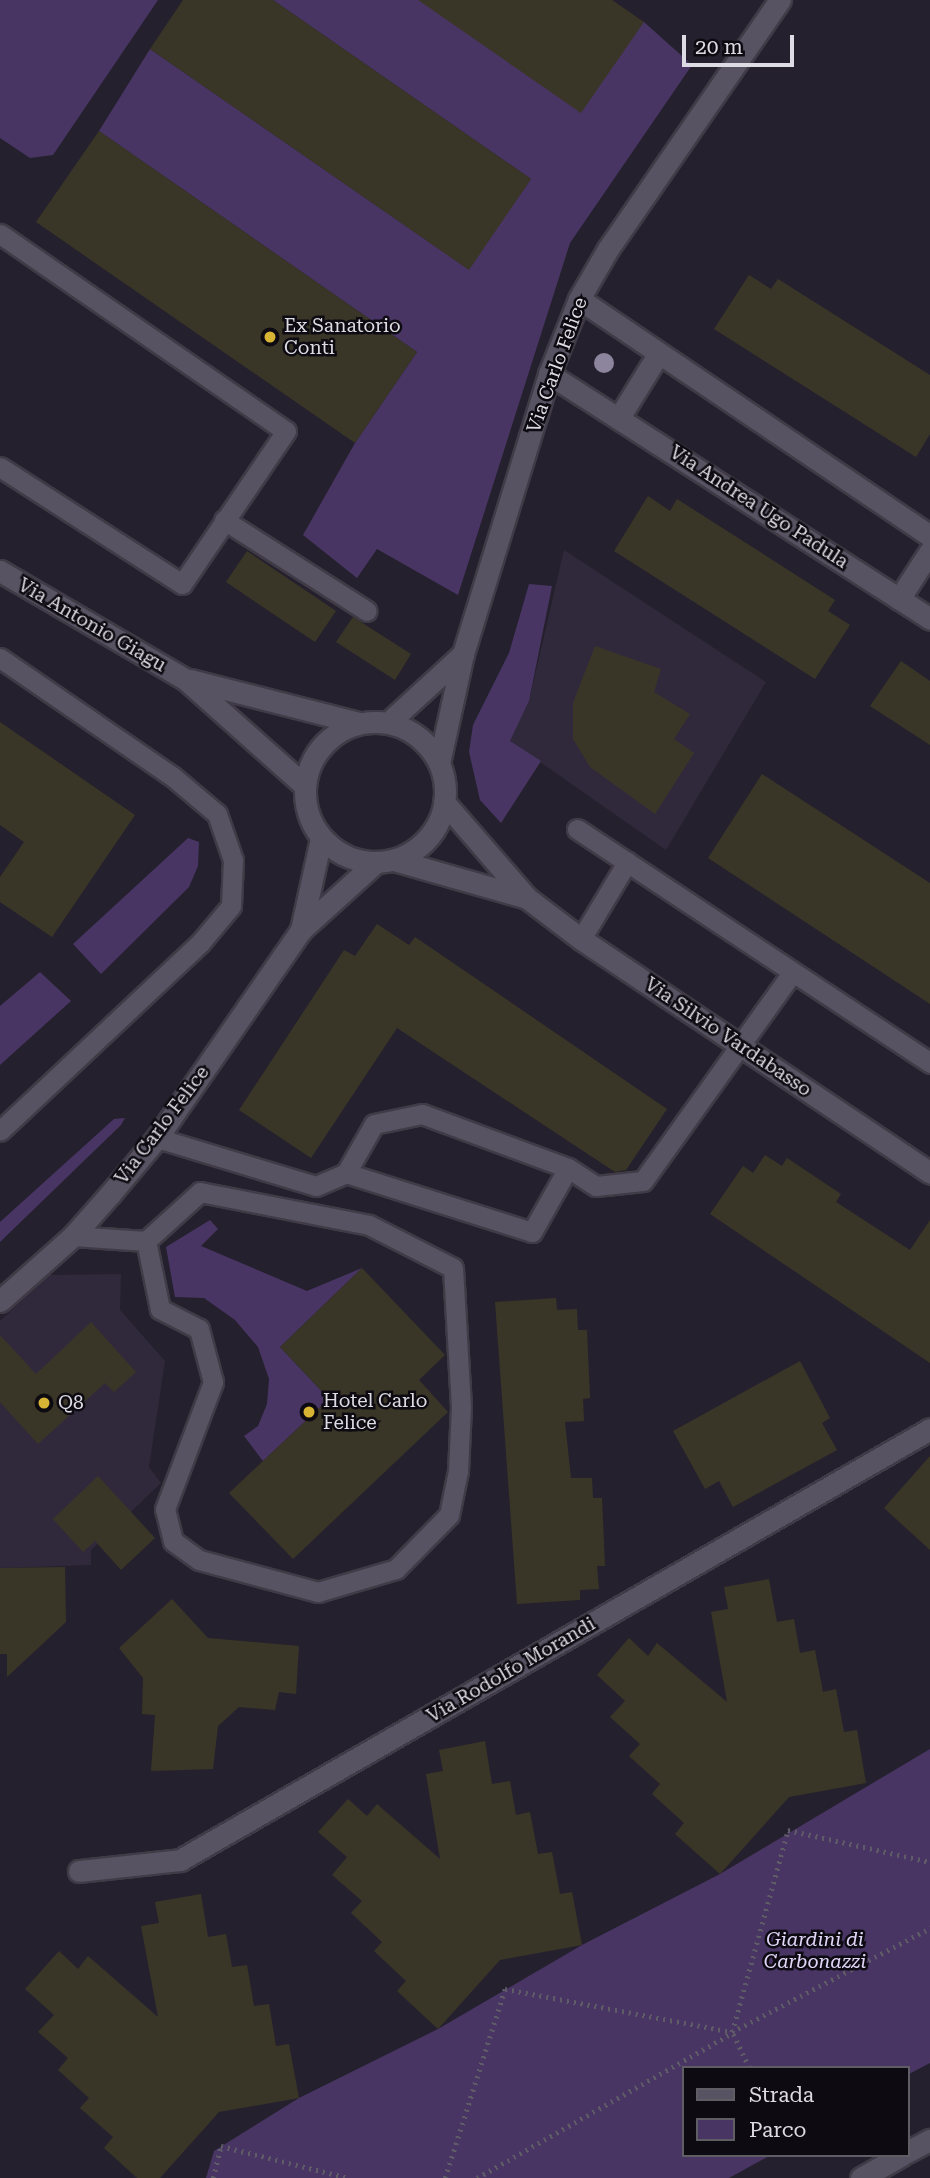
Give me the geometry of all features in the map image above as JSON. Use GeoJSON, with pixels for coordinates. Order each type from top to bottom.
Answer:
{"type":"FeatureCollection","features":[{"type":"Feature","properties":{"kind":"main road","name":"Via Carlo Felice"},"geometry":{"type":"LineString","coordinates":[[439,763],[463,654],[550,374],[579,299],[780,0]]}},
{"type":"Feature","properties":{"kind":"main road"},"geometry":{"type":"LineString","coordinates":[[579,299],[657,356],[930,536]]}},
{"type":"Feature","properties":{"kind":"main road"},"geometry":{"type":"LineString","coordinates":[[620,415],[657,356]]}},
{"type":"Feature","properties":{"kind":"main road","name":"Via Andrea Ugo Padula"},"geometry":{"type":"LineString","coordinates":[[550,374],[620,415],[930,619]]}},
{"type":"Feature","properties":{"kind":"main road"},"geometry":{"type":"LineString","coordinates":[[899,599],[930,551]]}},
{"type":"Feature","properties":{"kind":"main road","name":"Via Antonio Giagu"},"geometry":{"type":"LineString","coordinates":[[0,571],[185,679],[305,786]]}},
{"type":"Feature","properties":{"kind":"main road"},"geometry":{"type":"LineString","coordinates":[[388,723],[463,654]]}},
{"type":"Feature","properties":{"kind":"main road","name":"Via Antonio Giagu"},"geometry":{"type":"LineString","coordinates":[[185,679],[359,723]]}},
{"type":"Feature","properties":{"kind":"main road"},"geometry":{"type":"LineString","coordinates":[[359,723],[388,723],[410,731],[427,745],[439,763],[444,803],[428,839],[385,861],[355,860],[321,838],[305,804],[305,786],[322,746],[339,731],[359,723]]}},
{"type":"Feature","properties":{"kind":"main road","name":"Via Silvio Vardabasso"},"geometry":{"type":"LineString","coordinates":[[444,803],[527,898],[582,939],[930,1173]]}},
{"type":"Feature","properties":{"kind":"main road","name":"Via Carlo Felice"},"geometry":{"type":"LineString","coordinates":[[301,930],[321,838]]}},
{"type":"Feature","properties":{"kind":"main road","name":"Via Carlo Felice"},"geometry":{"type":"LineString","coordinates":[[0,1301],[73,1236],[157,1138],[301,930],[385,861]]}},
{"type":"Feature","properties":{"kind":"main road","name":"Via Silvio Vardabasso"},"geometry":{"type":"LineString","coordinates":[[385,861],[527,898]]}},
{"type":"Feature","properties":{"kind":"main road","name":"Via Rodolfo Morandi"},"geometry":{"type":"LineString","coordinates":[[79,1871],[180,1860],[930,1429]]}},
{"type":"Feature","properties":{"kind":"main road"},"geometry":{"type":"LineString","coordinates":[[909,2151],[930,2140]]}},
{"type":"Feature","properties":{"kind":"main road"},"geometry":{"type":"LineString","coordinates":[[861,2178],[898,2157]]}},
{"type":"Feature","properties":{"kind":"lane"},"geometry":{"type":"LineString","coordinates":[[0,234],[286,431],[182,584],[0,467]]}},
{"type":"Feature","properties":{"kind":"lane"},"geometry":{"type":"LineString","coordinates":[[224,520],[367,611]]}},
{"type":"Feature","properties":{"kind":"lane"},"geometry":{"type":"LineString","coordinates":[[0,658],[172,776],[217,814],[233,860],[231,906],[201,943],[124,1018],[0,1131]]}},
{"type":"Feature","properties":{"kind":"lane"},"geometry":{"type":"LineString","coordinates":[[577,829],[930,1063]]}},
{"type":"Feature","properties":{"kind":"lane"},"geometry":{"type":"LineString","coordinates":[[582,939],[627,862]]}},
{"type":"Feature","properties":{"kind":"lane"},"geometry":{"type":"LineString","coordinates":[[157,1138],[316,1186],[346,1173],[374,1124],[422,1114],[568,1168],[596,1186],[643,1181],[792,972]]}},
{"type":"Feature","properties":{"kind":"lane"},"geometry":{"type":"LineString","coordinates":[[346,1173],[532,1232],[568,1168]]}},
{"type":"Feature","properties":{"kind":"lane"},"geometry":{"type":"LineString","coordinates":[[73,1236],[146,1241],[200,1192],[369,1225],[453,1268],[461,1406],[458,1471],[449,1515],[396,1569],[318,1592],[199,1560],[173,1541],[165,1509],[197,1435],[213,1382],[199,1329],[160,1309],[146,1241]]}},
{"type":"Feature","properties":{"kind":"path"},"geometry":{"type":"LineString","coordinates":[[748,2066],[732,2032],[788,1830],[930,1861]]}},
{"type":"Feature","properties":{"kind":"path"},"geometry":{"type":"LineString","coordinates":[[477,2178],[732,2032],[930,1928]]}},
{"type":"Feature","properties":{"kind":"path"},"geometry":{"type":"LineString","coordinates":[[445,2178],[505,1989],[732,2032]]}},
{"type":"Feature","properties":{"kind":"path"},"geometry":{"type":"LineString","coordinates":[[213,2178],[221,2146],[348,2178]]}},
{"type":"Feature","properties":{"kind":"shaded area"},"geometry":{"type":"Polygon","coordinates":[[[564,550],[766,682],[666,850],[510,741],[529,701],[564,550]]]}},
{"type":"Feature","properties":{"kind":"shaded area"},"geometry":{"type":"Polygon","coordinates":[[[121,1274],[120,1310],[165,1361],[149,1467],[161,1483],[91,1550],[91,1565],[0,1568],[0,1321],[49,1275],[121,1274]]]}},
{"type":"Feature","properties":{"kind":"green space"},"geometry":{"type":"Polygon","coordinates":[[[0,0],[158,0],[53,155],[30,158],[0,138],[0,0]]]}},
{"type":"Feature","properties":{"kind":"green space"},"geometry":{"type":"Polygon","coordinates":[[[273,0],[418,0],[644,22],[692,65],[570,243],[458,595],[377,549],[357,578],[303,535],[355,443],[417,352],[99,131],[150,49],[468,269],[531,179],[273,0]]]}},
{"type":"Feature","properties":{"kind":"green space"},"geometry":{"type":"Polygon","coordinates":[[[529,584],[552,586],[529,701],[510,741],[541,761],[501,823],[480,800],[469,752],[473,725],[509,653],[529,584]]]}},
{"type":"Feature","properties":{"kind":"green space"},"geometry":{"type":"Polygon","coordinates":[[[188,838],[199,842],[198,866],[189,887],[101,974],[73,944],[188,838]]]}},
{"type":"Feature","properties":{"kind":"green space"},"geometry":{"type":"Polygon","coordinates":[[[40,972],[71,1001],[0,1065],[0,1006],[40,972]]]}},
{"type":"Feature","properties":{"kind":"green space"},"geometry":{"type":"Polygon","coordinates":[[[125,1118],[121,1125],[0,1242],[0,1222],[114,1119],[125,1118]]]}},
{"type":"Feature","properties":{"kind":"green space"},"geometry":{"type":"Polygon","coordinates":[[[210,1220],[218,1229],[201,1246],[307,1291],[362,1268],[280,1347],[329,1399],[263,1461],[244,1436],[258,1426],[267,1404],[269,1379],[258,1347],[235,1320],[204,1298],[175,1297],[166,1247],[210,1220]]]}},
{"type":"Feature","properties":{"kind":"green space","name":"Giardini di Carbonazzi"},"geometry":{"type":"Polygon","coordinates":[[[930,1749],[930,2063],[909,2074],[909,2066],[682,2066],[682,2157],[767,2157],[729,2178],[206,2178],[214,2151],[299,2098],[438,2029],[582,1945],[720,1874],[930,1749]]]}},
{"type":"Feature","properties":{"kind":"building"},"geometry":{"type":"Polygon","coordinates":[[[183,0],[273,0],[531,179],[469,270],[150,49],[183,0]]]}},
{"type":"Feature","properties":{"kind":"building"},"geometry":{"type":"Polygon","coordinates":[[[418,0],[612,0],[644,22],[581,113],[418,0]]]}},
{"type":"Feature","properties":{"kind":"building"},"geometry":{"type":"Polygon","coordinates":[[[99,131],[417,352],[355,443],[36,222],[99,131]]]}},
{"type":"Feature","properties":{"kind":"building"},"geometry":{"type":"Polygon","coordinates":[[[749,275],[771,289],[778,279],[930,375],[930,434],[916,457],[714,329],[749,275]]]}},
{"type":"Feature","properties":{"kind":"building"},"geometry":{"type":"Polygon","coordinates":[[[648,496],[670,511],[677,499],[835,600],[828,611],[850,625],[815,679],[614,551],[648,496]]]}},
{"type":"Feature","properties":{"kind":"building"},"geometry":{"type":"Polygon","coordinates":[[[247,551],[336,611],[315,642],[226,582],[247,551]]]}},
{"type":"Feature","properties":{"kind":"building"},"geometry":{"type":"Polygon","coordinates":[[[353,617],[411,654],[395,680],[336,642],[353,617]]]}},
{"type":"Feature","properties":{"kind":"building"},"geometry":{"type":"Polygon","coordinates":[[[595,646],[661,669],[654,692],[690,714],[674,739],[694,753],[655,814],[590,767],[573,739],[573,703],[595,646]]]}},
{"type":"Feature","properties":{"kind":"building"},"geometry":{"type":"Polygon","coordinates":[[[901,661],[930,681],[930,745],[870,706],[901,661]]]}},
{"type":"Feature","properties":{"kind":"building"},"geometry":{"type":"Polygon","coordinates":[[[0,722],[135,815],[52,937],[0,902],[0,877],[24,842],[0,825],[0,722]]]}},
{"type":"Feature","properties":{"kind":"building"},"geometry":{"type":"Polygon","coordinates":[[[762,774],[930,883],[930,1004],[708,858],[762,774]]]}},
{"type":"Feature","properties":{"kind":"building"},"geometry":{"type":"Polygon","coordinates":[[[377,924],[409,945],[415,937],[667,1109],[626,1170],[615,1172],[397,1028],[311,1158],[239,1110],[344,950],[355,956],[377,924]]]}},
{"type":"Feature","properties":{"kind":"building"},"geometry":{"type":"Polygon","coordinates":[[[765,1155],[782,1166],[787,1158],[841,1194],[836,1202],[910,1250],[930,1220],[930,1363],[710,1214],[743,1166],[753,1173],[765,1155]]]}},
{"type":"Feature","properties":{"kind":"building"},"geometry":{"type":"Polygon","coordinates":[[[362,1268],[445,1355],[419,1380],[448,1412],[293,1559],[229,1493],[329,1399],[280,1347],[362,1268]]]}},
{"type":"Feature","properties":{"kind":"building"},"geometry":{"type":"Polygon","coordinates":[[[556,1298],[557,1310],[577,1309],[578,1330],[587,1330],[590,1398],[583,1399],[584,1421],[565,1422],[571,1478],[592,1478],[593,1498],[602,1498],[605,1566],[597,1566],[599,1589],[580,1590],[580,1600],[517,1604],[495,1302],[556,1298]]]}},
{"type":"Feature","properties":{"kind":"building"},"geometry":{"type":"Polygon","coordinates":[[[91,1322],[136,1372],[114,1392],[105,1383],[38,1444],[0,1402],[0,1335],[36,1374],[91,1322]]]}},
{"type":"Feature","properties":{"kind":"building"},"geometry":{"type":"Polygon","coordinates":[[[800,1361],[830,1418],[822,1423],[837,1450],[733,1507],[719,1481],[705,1489],[673,1431],[800,1361]]]}},
{"type":"Feature","properties":{"kind":"building"},"geometry":{"type":"Polygon","coordinates":[[[930,1456],[930,1550],[884,1508],[930,1456]]]}},
{"type":"Feature","properties":{"kind":"building"},"geometry":{"type":"Polygon","coordinates":[[[98,1476],[155,1538],[121,1570],[95,1541],[83,1552],[53,1519],[98,1476]]]}},
{"type":"Feature","properties":{"kind":"building"},"geometry":{"type":"Polygon","coordinates":[[[65,1567],[66,1622],[7,1677],[7,1654],[0,1654],[0,1568],[65,1567]]]}},
{"type":"Feature","properties":{"kind":"building"},"geometry":{"type":"Polygon","coordinates":[[[769,1579],[777,1622],[794,1619],[800,1653],[815,1650],[823,1692],[836,1689],[844,1732],[857,1730],[866,1783],[789,1797],[720,1874],[675,1834],[684,1823],[652,1794],[660,1784],[629,1756],[640,1744],[610,1717],[625,1701],[597,1675],[629,1638],[648,1656],[657,1643],[727,1702],[711,1612],[728,1609],[724,1587],[769,1579]]]}},
{"type":"Feature","properties":{"kind":"building"},"geometry":{"type":"Polygon","coordinates":[[[172,1599],[208,1638],[299,1646],[296,1694],[279,1692],[275,1710],[239,1707],[218,1726],[213,1769],[151,1771],[155,1715],[142,1714],[143,1678],[119,1648],[172,1599]]]}},
{"type":"Feature","properties":{"kind":"building"},"geometry":{"type":"Polygon","coordinates":[[[485,1741],[492,1784],[510,1781],[516,1815],[530,1812],[538,1854],[552,1852],[560,1894],[572,1892],[582,1945],[500,1960],[438,2029],[397,1991],[406,1981],[374,1951],[382,1942],[351,1913],[362,1901],[332,1875],[347,1857],[318,1832],[348,1799],[367,1816],[377,1804],[440,1859],[426,1774],[443,1771],[439,1750],[485,1741]]]}},
{"type":"Feature","properties":{"kind":"building"},"geometry":{"type":"Polygon","coordinates":[[[201,1894],[208,1937],[226,1934],[232,1967],[247,1965],[254,2006],[269,2004],[276,2046],[289,2044],[299,2098],[219,2112],[160,2178],[137,2178],[104,2148],[113,2137],[80,2108],[89,2098],[58,2070],[68,2058],[38,2032],[54,2015],[25,1989],[59,1951],[78,1969],[88,1956],[158,2017],[141,1926],[159,1923],[155,1902],[201,1894]]]}},
{"type":"Feature","properties":{"kind":"place","name":"Ex Sanatorio Conti"},"geometry":{"type":"Point","coordinates":[270,337]}},
{"type":"Feature","properties":{"kind":"place","name":"Q8"},"geometry":{"type":"Point","coordinates":[44,1403]}},
{"type":"Feature","properties":{"kind":"place","name":"Hotel Carlo Felice"},"geometry":{"type":"Point","coordinates":[309,1412]}}]}
